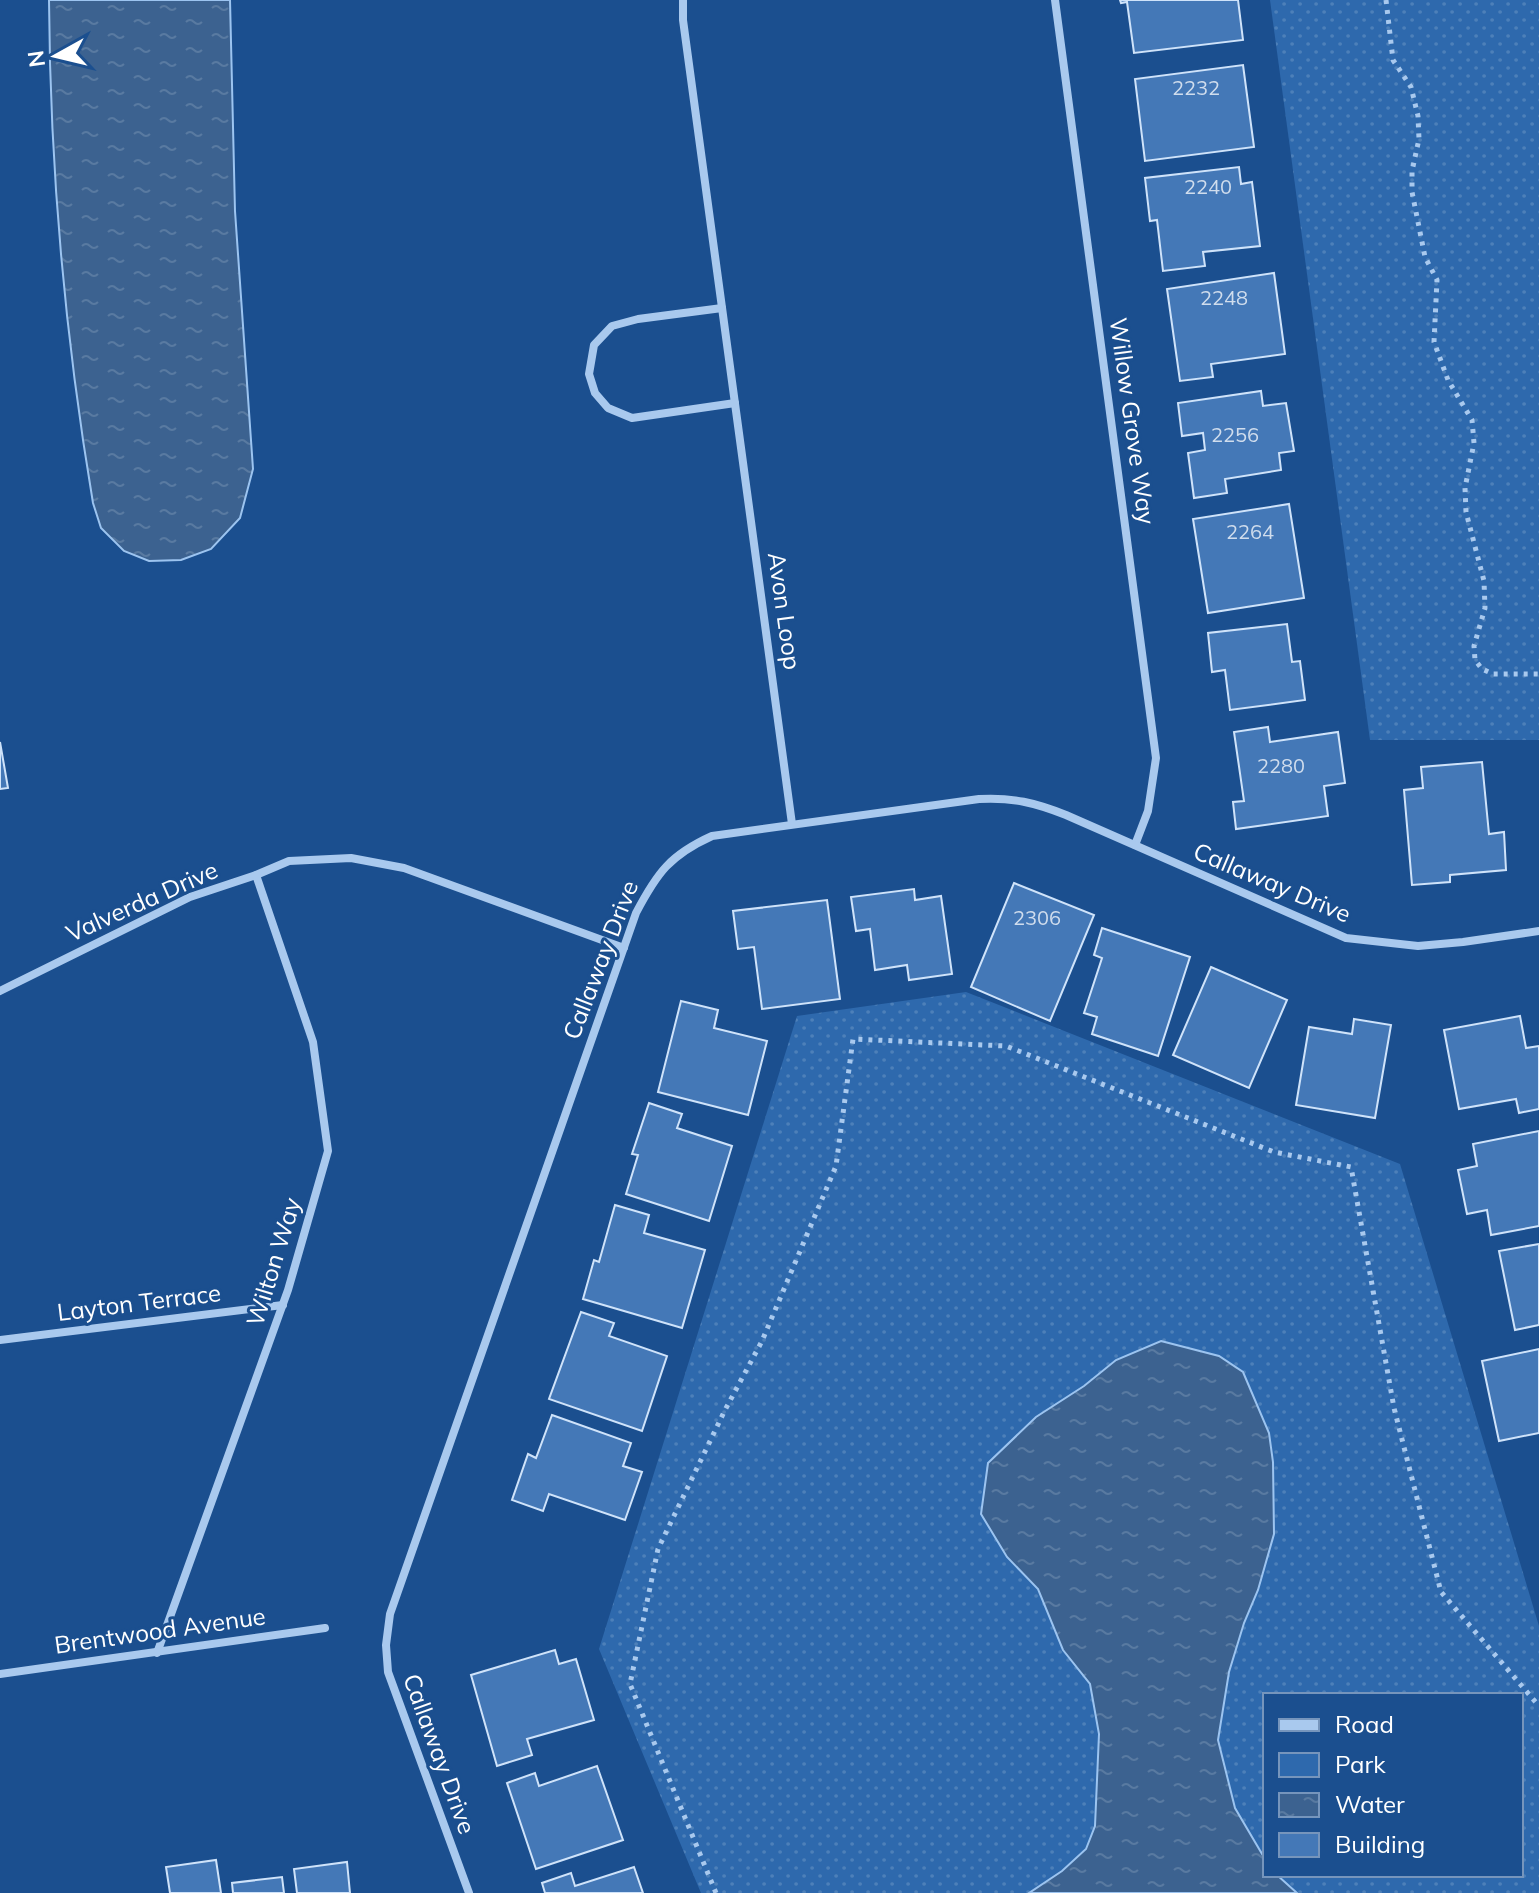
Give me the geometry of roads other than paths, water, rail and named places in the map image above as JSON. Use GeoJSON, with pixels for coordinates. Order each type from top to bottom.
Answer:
{"type":"FeatureCollection","features":[{"type":"Feature","properties":{"kind":"street","name":"Avon Loop"},"geometry":{"type":"LineString","coordinates":[[683,0],[683,20],[792,824]]}},
{"type":"Feature","properties":{"kind":"street","name":"Willow Grove Way"},"geometry":{"type":"LineString","coordinates":[[1055,0],[1156,758],[1148,811],[1135,845]]}},
{"type":"Feature","properties":{"kind":"street"},"geometry":{"type":"LineString","coordinates":[[722,308],[638,319],[612,326],[594,345],[589,374],[595,393],[608,408],[632,418],[735,403]]}},
{"type":"Feature","properties":{"kind":"street","name":"Callaway Drive"},"geometry":{"type":"LineString","coordinates":[[469,1893],[388,1672],[386,1645],[390,1614],[636,913],[652,881],[669,861],[687,847],[712,836],[1007,797],[1036,802],[1346,938],[1418,946],[1539,931]]}},
{"type":"Feature","properties":{"kind":"street","name":"Valverda Drive"},"geometry":{"type":"LineString","coordinates":[[0,991],[190,897],[289,861],[351,858],[404,868],[624,948]]}},
{"type":"Feature","properties":{"kind":"street","name":"Wilton Way"},"geometry":{"type":"LineString","coordinates":[[157,1653],[283,1305],[328,1151],[313,1042],[256,875]]}},
{"type":"Feature","properties":{"kind":"street","name":"Layton Terrace"},"geometry":{"type":"LineString","coordinates":[[0,1340],[283,1305]]}},
{"type":"Feature","properties":{"kind":"street","name":"Brentwood Avenue"},"geometry":{"type":"LineString","coordinates":[[0,1674],[325,1628]]}},
{"type":"Feature","properties":{"kind":"water"},"geometry":{"type":"Polygon","coordinates":[[[49,0],[230,0],[235,211],[253,469],[240,518],[211,549],[181,560],[149,561],[124,551],[101,528],[93,503],[74,378],[61,252],[52,126],[49,0]]]}},
{"type":"Feature","properties":{"kind":"water"},"geometry":{"type":"Polygon","coordinates":[[[1161,1341],[1219,1356],[1243,1372],[1269,1433],[1273,1462],[1274,1534],[1229,1672],[1218,1740],[1235,1808],[1263,1856],[1263,1877],[1279,1877],[1297,1893],[1029,1893],[1062,1871],[1086,1849],[1095,1826],[1099,1734],[1090,1684],[1063,1650],[1038,1589],[1007,1557],[981,1514],[988,1463],[1036,1417],[1084,1386],[1116,1360],[1161,1341]]]}}]}
